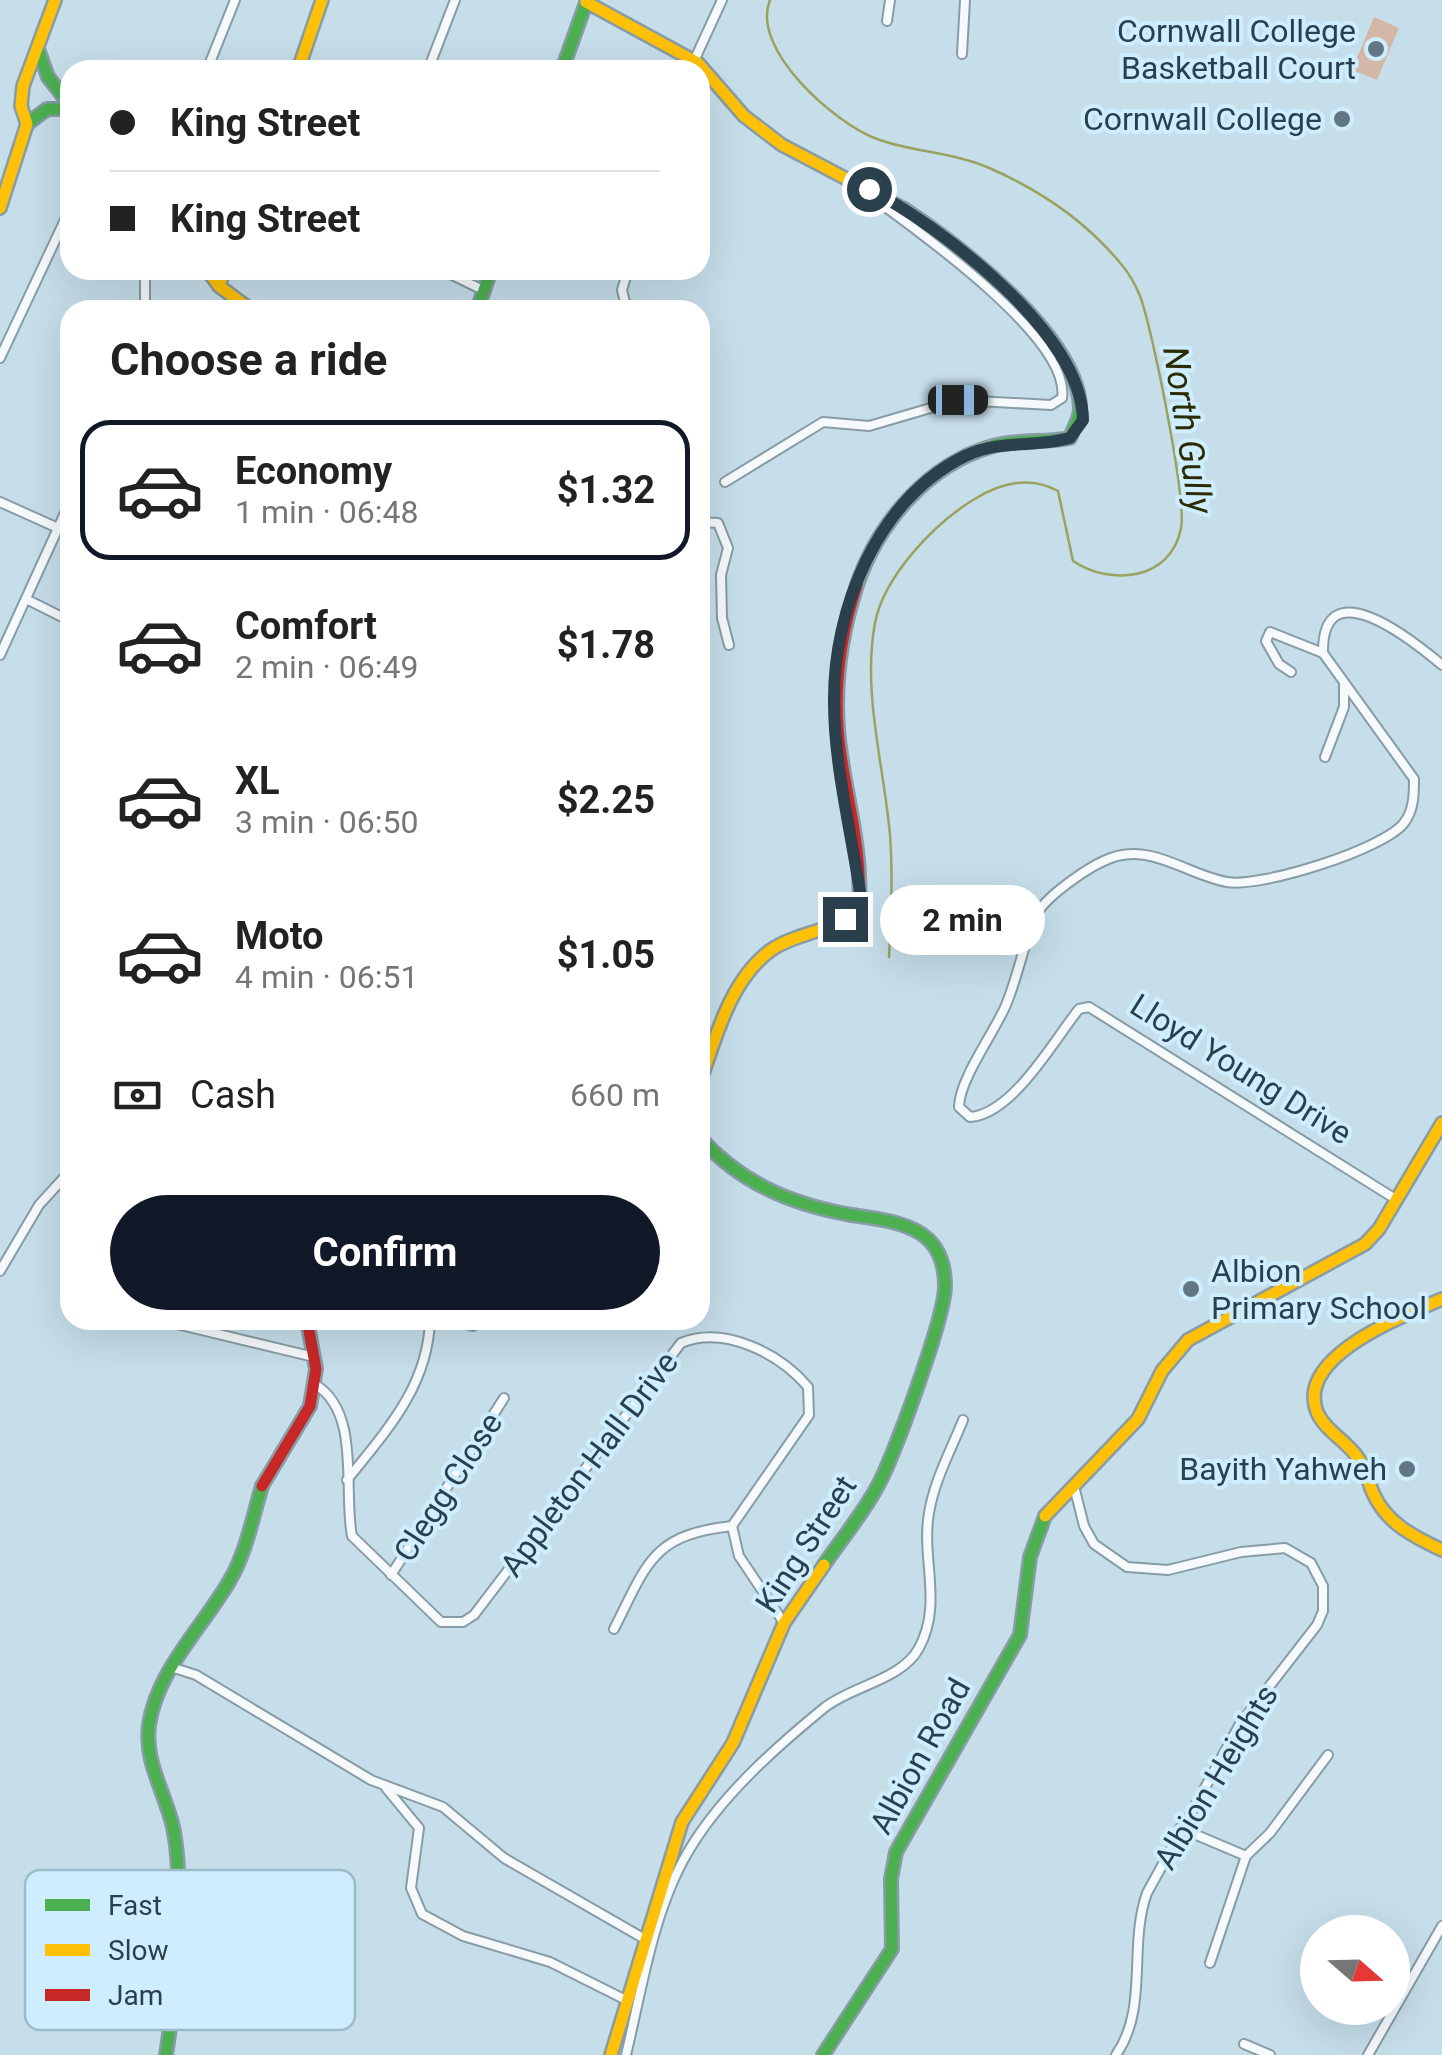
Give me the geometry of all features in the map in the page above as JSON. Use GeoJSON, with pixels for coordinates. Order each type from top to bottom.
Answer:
{"type":"FeatureCollection","features":[{"type":"Feature","properties":{"kind":"street"},"geometry":{"type":"LineString","coordinates":[[27,124],[21,106],[23,86],[55,0]]}},
{"type":"Feature","properties":{"kind":"street"},"geometry":{"type":"LineString","coordinates":[[211,60],[236,0]]}},
{"type":"Feature","properties":{"kind":"street"},"geometry":{"type":"LineString","coordinates":[[301,60],[322,0]]}},
{"type":"Feature","properties":{"kind":"street"},"geometry":{"type":"LineString","coordinates":[[432,60],[455,0]]}},
{"type":"Feature","properties":{"kind":"street"},"geometry":{"type":"LineString","coordinates":[[694,60],[722,0]]}},
{"type":"Feature","properties":{"kind":"street"},"geometry":{"type":"LineString","coordinates":[[888,21],[890,0]]}},
{"type":"Feature","properties":{"kind":"street"},"geometry":{"type":"LineString","coordinates":[[962,54],[965,0]]}},
{"type":"Feature","properties":{"kind":"street"},"geometry":{"type":"LineString","coordinates":[[565,60],[585,1],[692,60]]}},
{"type":"Feature","properties":{"kind":"street"},"geometry":{"type":"LineString","coordinates":[[38,49],[48,78],[60,94]]}},
{"type":"Feature","properties":{"kind":"street"},"geometry":{"type":"LineString","coordinates":[[710,73],[749,122],[920,220],[1032,318],[1071,369],[1083,420],[1070,438],[1012,442],[965,456],[921,486],[880,534],[851,604],[834,702],[858,902],[845,919],[772,949],[759,961],[728,1009],[710,1056]]}},
{"type":"Feature","properties":{"kind":"street"},"geometry":{"type":"LineString","coordinates":[[0,208],[27,124],[47,109],[60,108]]}},
{"type":"Feature","properties":{"kind":"street"},"geometry":{"type":"LineString","coordinates":[[725,482],[823,422],[869,426],[958,400],[1051,406],[1062,398],[1062,384],[1051,363],[1015,313],[973,272],[842,176]]}},
{"type":"Feature","properties":{"kind":"street"},"geometry":{"type":"LineString","coordinates":[[0,358],[60,230]]}},
{"type":"Feature","properties":{"kind":"street"},"geometry":{"type":"LineString","coordinates":[[214,280],[237,300]]}},
{"type":"Feature","properties":{"kind":"street"},"geometry":{"type":"LineString","coordinates":[[218,286],[220,280]]}},
{"type":"Feature","properties":{"kind":"street"},"geometry":{"type":"LineString","coordinates":[[462,280],[483,290]]}},
{"type":"Feature","properties":{"kind":"street"},"geometry":{"type":"LineString","coordinates":[[480,300],[487,280]]}},
{"type":"Feature","properties":{"kind":"street"},"geometry":{"type":"LineString","coordinates":[[0,502],[58,528]]}},
{"type":"Feature","properties":{"kind":"street"},"geometry":{"type":"LineString","coordinates":[[710,523],[718,523],[728,548],[721,574],[722,618],[729,645]]}},
{"type":"Feature","properties":{"kind":"street"},"geometry":{"type":"LineString","coordinates":[[0,655],[60,524]]}},
{"type":"Feature","properties":{"kind":"street"},"geometry":{"type":"LineString","coordinates":[[26,599],[60,616]]}},
{"type":"Feature","properties":{"kind":"street"},"geometry":{"type":"LineString","coordinates":[[1291,672],[1270,651],[1266,641],[1270,632],[1323,652],[1323,632],[1329,619],[1341,612],[1369,615],[1442,665]]}},
{"type":"Feature","properties":{"kind":"street","name":"Lloyd Young Drive"},"geometry":{"type":"LineString","coordinates":[[1323,652],[1414,779],[1411,812],[1403,825],[1384,839],[1269,880],[1226,882],[1141,851],[1110,858],[1076,878],[1035,915],[1016,982],[983,1055],[959,1093],[959,1107],[970,1117],[991,1112],[1045,1057],[1079,1009],[1088,1007],[1397,1200]]}},
{"type":"Feature","properties":{"kind":"street"},"geometry":{"type":"LineString","coordinates":[[1325,757],[1344,707],[1344,680]]}},
{"type":"Feature","properties":{"kind":"street"},"geometry":{"type":"LineString","coordinates":[[1397,1200],[1442,1122]]}},
{"type":"Feature","properties":{"kind":"street"},"geometry":{"type":"LineString","coordinates":[[1430,1142],[1442,1156]]}},
{"type":"Feature","properties":{"kind":"street","name":"King Street"},"geometry":{"type":"LineString","coordinates":[[611,2055],[643,1938],[682,1822],[733,1743],[784,1623],[877,1488],[938,1319],[945,1289],[944,1265],[936,1248],[920,1234],[890,1222],[803,1206],[768,1191],[723,1163],[710,1149]]}},
{"type":"Feature","properties":{"kind":"street"},"geometry":{"type":"LineString","coordinates":[[0,1271],[38,1205],[60,1182]]}},
{"type":"Feature","properties":{"kind":"street","name":"Albion Road"},"geometry":{"type":"LineString","coordinates":[[823,2055],[892,1949],[891,1879],[896,1852],[1020,1635],[1034,1537],[1044,1518],[1138,1419],[1162,1370],[1188,1340],[1365,1244],[1397,1200]]}},
{"type":"Feature","properties":{"kind":"street"},"geometry":{"type":"LineString","coordinates":[[1442,1299],[1340,1350],[1324,1369],[1314,1399],[1315,1410],[1357,1456],[1378,1505],[1407,1534],[1442,1550]]}},
{"type":"Feature","properties":{"kind":"street"},"geometry":{"type":"LineString","coordinates":[[201,1330],[314,1358]]}},
{"type":"Feature","properties":{"kind":"street"},"geometry":{"type":"LineString","coordinates":[[176,1870],[173,1827],[148,1753],[156,1693],[234,1576],[266,1475],[310,1406],[316,1385],[308,1330]]}},
{"type":"Feature","properties":{"kind":"street"},"geometry":{"type":"LineString","coordinates":[[348,1480],[408,1398],[423,1370],[429,1330]]}},
{"type":"Feature","properties":{"kind":"street","name":"Appleton Hall Drive"},"geometry":{"type":"LineString","coordinates":[[316,1385],[332,1400],[344,1428],[352,1536],[441,1622],[462,1622],[474,1615],[640,1394],[681,1343],[694,1338],[723,1338],[777,1358],[808,1388],[808,1414],[732,1526]]}},
{"type":"Feature","properties":{"kind":"street","name":"Clegg Close"},"geometry":{"type":"LineString","coordinates":[[391,1575],[504,1398]]}},
{"type":"Feature","properties":{"kind":"street"},"geometry":{"type":"LineString","coordinates":[[626,2055],[657,1932],[679,1870],[702,1832],[786,1739],[834,1699],[904,1665],[918,1650],[933,1600],[929,1513],[963,1420]]}},
{"type":"Feature","properties":{"kind":"street","name":"Albion Heights"},"geometry":{"type":"LineString","coordinates":[[1074,1486],[1084,1526],[1094,1544],[1127,1567],[1168,1570],[1241,1552],[1285,1548],[1310,1563],[1322,1586],[1322,1611],[1317,1625],[1240,1724],[1180,1828],[1140,1913],[1136,1990],[1130,2022],[1116,2055]]}},
{"type":"Feature","properties":{"kind":"street"},"geometry":{"type":"LineString","coordinates":[[614,1628],[652,1558],[670,1542],[689,1531],[732,1526],[739,1556],[784,1623]]}},
{"type":"Feature","properties":{"kind":"street"},"geometry":{"type":"LineString","coordinates":[[171,1668],[196,1675],[386,1788],[443,1807],[504,1858],[643,1938]]}},
{"type":"Feature","properties":{"kind":"street"},"geometry":{"type":"LineString","coordinates":[[1210,1963],[1246,1856],[1270,1833],[1328,1755]]}},
{"type":"Feature","properties":{"kind":"street"},"geometry":{"type":"LineString","coordinates":[[386,1788],[420,1828],[412,1888],[422,1914],[463,1936],[550,1962],[626,2000]]}},
{"type":"Feature","properties":{"kind":"street"},"geometry":{"type":"LineString","coordinates":[[1180,1828],[1246,1856]]}},
{"type":"Feature","properties":{"kind":"street"},"geometry":{"type":"LineString","coordinates":[[1368,2055],[1442,1926]]}},
{"type":"Feature","properties":{"kind":"street"},"geometry":{"type":"LineString","coordinates":[[166,2055],[170,2030]]}},
{"type":"Feature","properties":{"kind":"street"},"geometry":{"type":"LineString","coordinates":[[1244,2044],[1270,2055]]}},
{"type":"Feature","properties":{"kind":"shaded area","name":"Cornwall College Basketball Court"},"geometry":{"type":"Polygon","coordinates":[[[1374,17],[1399,28],[1377,80],[1352,70],[1374,17]]]}},
{"type":"Feature","properties":{"kind":"waterway","name":"North Gully"},"geometry":{"type":"LineString","coordinates":[[770,0],[767,19],[772,40],[784,61],[800,82],[839,117],[877,139],[973,162],[1024,185],[1076,220],[1121,264],[1140,296],[1145,314],[1179,485],[1181,528],[1175,546],[1165,559],[1137,574],[1104,574],[1073,561],[1058,491],[1025,482],[994,489],[958,510],[927,537],[889,587],[875,623],[871,676],[890,835],[889,957]]}},
{"type":"Feature","properties":{"kind":"traffic: fast"},"geometry":{"type":"LineString","coordinates":[[566,60],[587,0]]}},
{"type":"Feature","properties":{"kind":"traffic: fast"},"geometry":{"type":"LineString","coordinates":[[38,49],[48,77],[60,92]]}},
{"type":"Feature","properties":{"kind":"traffic: fast"},"geometry":{"type":"LineString","coordinates":[[27,124],[47,109],[60,109]]}},
{"type":"Feature","properties":{"kind":"traffic: fast"},"geometry":{"type":"LineString","coordinates":[[857,585],[892,519],[927,482],[947,467],[993,446],[1070,438],[1080,412],[1075,381],[1039,324],[983,269],[904,209]]}},
{"type":"Feature","properties":{"kind":"traffic: fast"},"geometry":{"type":"LineString","coordinates":[[480,300],[488,280]]}},
{"type":"Feature","properties":{"kind":"traffic: fast"},"geometry":{"type":"LineString","coordinates":[[710,1148],[748,1178],[785,1197],[912,1229],[932,1244],[942,1264],[945,1286],[937,1327],[894,1449],[870,1499],[824,1565]]}},
{"type":"Feature","properties":{"kind":"traffic: fast"},"geometry":{"type":"LineString","coordinates":[[178,1870],[173,1827],[150,1752],[149,1725],[171,1667],[236,1569],[262,1486]]}},
{"type":"Feature","properties":{"kind":"traffic: fast"},"geometry":{"type":"LineString","coordinates":[[823,2055],[892,1949],[891,1879],[896,1852],[1020,1635],[1030,1557],[1045,1516]]}},
{"type":"Feature","properties":{"kind":"traffic: fast"},"geometry":{"type":"LineString","coordinates":[[166,2055],[169,2030]]}},
{"type":"Feature","properties":{"kind":"traffic: slow"},"geometry":{"type":"LineString","coordinates":[[0,208],[27,124],[21,106],[23,86],[55,0]]}},
{"type":"Feature","properties":{"kind":"traffic: slow"},"geometry":{"type":"LineString","coordinates":[[301,60],[322,0]]}},
{"type":"Feature","properties":{"kind":"traffic: slow"},"geometry":{"type":"LineString","coordinates":[[586,2],[692,60]]}},
{"type":"Feature","properties":{"kind":"traffic: slow"},"geometry":{"type":"LineString","coordinates":[[710,77],[744,116],[782,145],[904,209]]}},
{"type":"Feature","properties":{"kind":"traffic: slow"},"geometry":{"type":"LineString","coordinates":[[214,280],[238,300]]}},
{"type":"Feature","properties":{"kind":"traffic: slow"},"geometry":{"type":"LineString","coordinates":[[219,286],[221,280]]}},
{"type":"Feature","properties":{"kind":"traffic: slow"},"geometry":{"type":"LineString","coordinates":[[710,1054],[726,1010],[757,962],[785,942],[830,926]]}},
{"type":"Feature","properties":{"kind":"traffic: slow"},"geometry":{"type":"LineString","coordinates":[[1045,1516],[1138,1419],[1162,1371],[1188,1340],[1365,1244],[1379,1229],[1442,1123]]}},
{"type":"Feature","properties":{"kind":"traffic: slow"},"geometry":{"type":"LineString","coordinates":[[1442,1299],[1357,1341],[1322,1373],[1314,1392],[1321,1419],[1358,1458],[1385,1513],[1411,1534],[1442,1550]]}},
{"type":"Feature","properties":{"kind":"traffic: slow"},"geometry":{"type":"LineString","coordinates":[[611,2055],[682,1822],[733,1743],[784,1623],[824,1565]]}},
{"type":"Feature","properties":{"kind":"traffic: jam"},"geometry":{"type":"LineString","coordinates":[[830,926],[859,902],[856,846],[837,712],[842,648],[857,585]]}},
{"type":"Feature","properties":{"kind":"traffic: jam"},"geometry":{"type":"LineString","coordinates":[[262,1486],[310,1406],[316,1369],[309,1330]]}},
{"type":"Feature","properties":{"kind":"place","name":"Cornwall College Basketball Court"},"geometry":{"type":"Point","coordinates":[1376,49]}},
{"type":"Feature","properties":{"kind":"place","name":"Cornwall College"},"geometry":{"type":"Point","coordinates":[1342,119]}},
{"type":"Feature","properties":{"kind":"place","name":"Albion Primary School"},"geometry":{"type":"Point","coordinates":[1191,1289]}},
{"type":"Feature","properties":{"kind":"place","name":"Bayith Yahweh"},"geometry":{"type":"Point","coordinates":[1407,1469]}},
{"type":"Feature","properties":{"kind":"route"},"geometry":{"type":"LineString","coordinates":[[845,919],[854,911],[860,892],[834,702],[844,633],[865,563],[898,509],[944,469],[988,447],[1070,438],[1083,420],[1071,369],[1032,318],[920,220],[869,189]]}}]}
